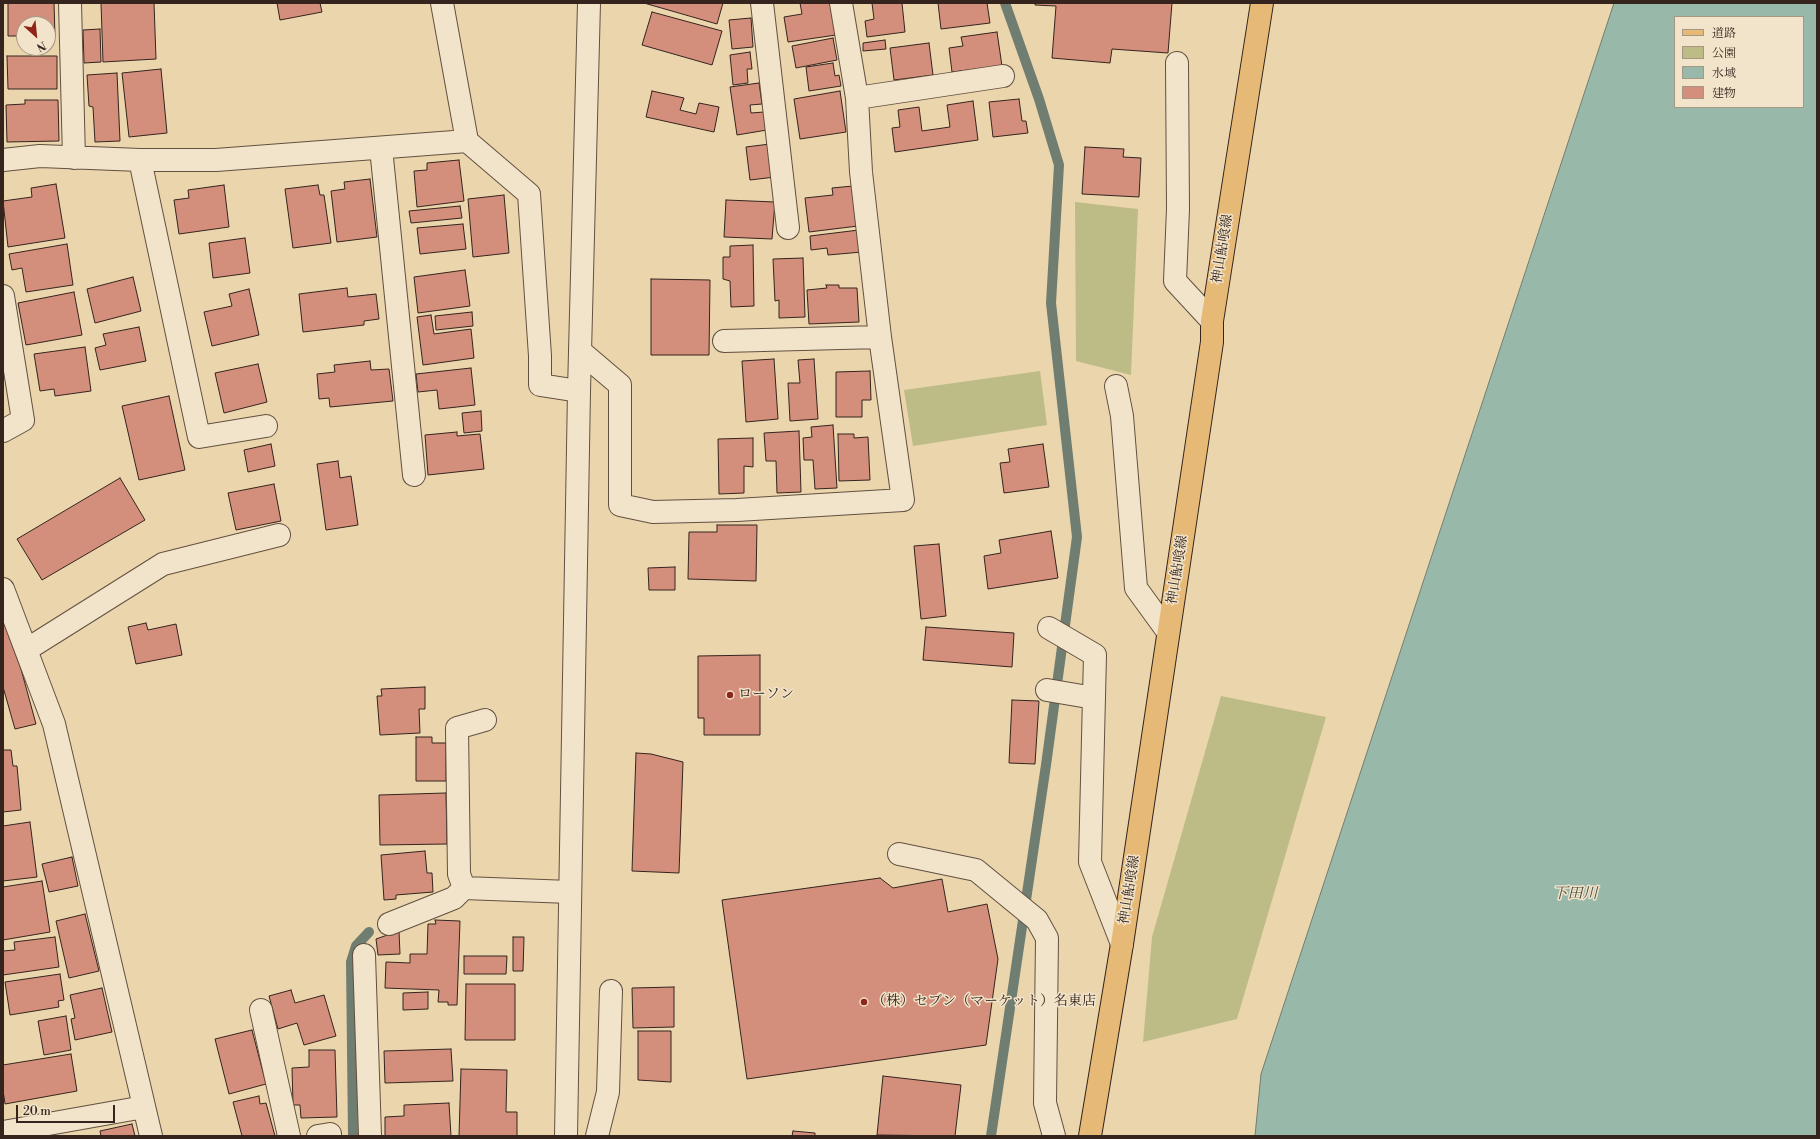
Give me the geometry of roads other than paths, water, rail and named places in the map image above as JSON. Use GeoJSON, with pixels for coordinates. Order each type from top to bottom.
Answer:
{"type":"FeatureCollection","features":[{"type":"Feature","properties":{"kind":"main road","name":"神山鮎喰線"},"geometry":{"type":"LineString","coordinates":[[1090,1136],[1122,944],[1212,342],[1212,321],[1262,3]]}},
{"type":"Feature","properties":{"kind":"street"},"geometry":{"type":"LineString","coordinates":[[70,3],[74,158]]}},
{"type":"Feature","properties":{"kind":"street"},"geometry":{"type":"LineString","coordinates":[[442,3],[467,141],[529,194],[540,356],[540,384],[579,391]]}},
{"type":"Feature","properties":{"kind":"street"},"geometry":{"type":"LineString","coordinates":[[566,1136],[579,391],[589,3]]}},
{"type":"Feature","properties":{"kind":"street"},"geometry":{"type":"LineString","coordinates":[[762,3],[788,228]]}},
{"type":"Feature","properties":{"kind":"street"},"geometry":{"type":"LineString","coordinates":[[580,351],[620,385],[620,505],[652,512],[737,510],[903,500],[880,338],[861,172],[857,98],[841,3]]}},
{"type":"Feature","properties":{"kind":"street"},"geometry":{"type":"LineString","coordinates":[[1177,63],[1178,209],[1175,281],[1212,321]]}},
{"type":"Feature","properties":{"kind":"street"},"geometry":{"type":"LineString","coordinates":[[857,98],[1003,76]]}},
{"type":"Feature","properties":{"kind":"street"},"geometry":{"type":"LineString","coordinates":[[3,160],[40,156],[140,160],[216,160],[467,141]]}},
{"type":"Feature","properties":{"kind":"street"},"geometry":{"type":"LineString","coordinates":[[381,148],[414,474]]}},
{"type":"Feature","properties":{"kind":"street"},"geometry":{"type":"LineString","coordinates":[[140,160],[199,437],[266,426]]}},
{"type":"Feature","properties":{"kind":"street"},"geometry":{"type":"LineString","coordinates":[[3,296],[23,420],[3,431]]}},
{"type":"Feature","properties":{"kind":"street"},"geometry":{"type":"LineString","coordinates":[[724,341],[880,338]]}},
{"type":"Feature","properties":{"kind":"street"},"geometry":{"type":"LineString","coordinates":[[1116,386],[1122,416],[1136,588],[1168,632]]}},
{"type":"Feature","properties":{"kind":"street"},"geometry":{"type":"LineString","coordinates":[[26,650],[163,564],[279,535]]}},
{"type":"Feature","properties":{"kind":"street"},"geometry":{"type":"LineString","coordinates":[[3,589],[54,724],[151,1136]]}},
{"type":"Feature","properties":{"kind":"street"},"geometry":{"type":"LineString","coordinates":[[1049,628],[1095,655],[1090,862],[1122,944]]}},
{"type":"Feature","properties":{"kind":"street"},"geometry":{"type":"LineString","coordinates":[[1047,690],[1094,698]]}},
{"type":"Feature","properties":{"kind":"street"},"geometry":{"type":"LineString","coordinates":[[464,888],[459,874],[457,728],[485,720]]}},
{"type":"Feature","properties":{"kind":"street"},"geometry":{"type":"LineString","coordinates":[[899,854],[976,870],[1037,920],[1047,938],[1045,1103],[1054,1136]]}},
{"type":"Feature","properties":{"kind":"street"},"geometry":{"type":"LineString","coordinates":[[389,924],[454,898],[464,888],[570,892]]}},
{"type":"Feature","properties":{"kind":"street"},"geometry":{"type":"LineString","coordinates":[[364,955],[370,1136]]}},
{"type":"Feature","properties":{"kind":"street"},"geometry":{"type":"LineString","coordinates":[[597,1136],[608,1092],[611,990]]}},
{"type":"Feature","properties":{"kind":"street"},"geometry":{"type":"LineString","coordinates":[[261,1010],[288,1136]]}},
{"type":"Feature","properties":{"kind":"street"},"geometry":{"type":"LineString","coordinates":[[3,1132],[144,1107]]}},
{"type":"Feature","properties":{"kind":"street"},"geometry":{"type":"LineString","coordinates":[[318,1136],[330,1134],[330,1136]]}},
{"type":"Feature","properties":{"kind":"water","name":"下田川"},"geometry":{"type":"Polygon","coordinates":[[[1614,3],[1817,3],[1817,1136],[1255,1136],[1261,1074],[1614,3]]]}},
{"type":"Feature","properties":{"kind":"waterway"},"geometry":{"type":"LineString","coordinates":[[991,1136],[1046,765],[1077,537],[1051,303],[1059,165],[1039,99],[1005,3]]}},
{"type":"Feature","properties":{"kind":"waterway"},"geometry":{"type":"LineString","coordinates":[[353,1136],[351,962],[356,946],[369,932]]}},
{"type":"Feature","properties":{"kind":"place","name":"ローソン"},"geometry":{"type":"Point","coordinates":[730,695]}},
{"type":"Feature","properties":{"kind":"place","name":"（株）セブン（マーケット）名東店"},"geometry":{"type":"Point","coordinates":[864,1002]}}]}
